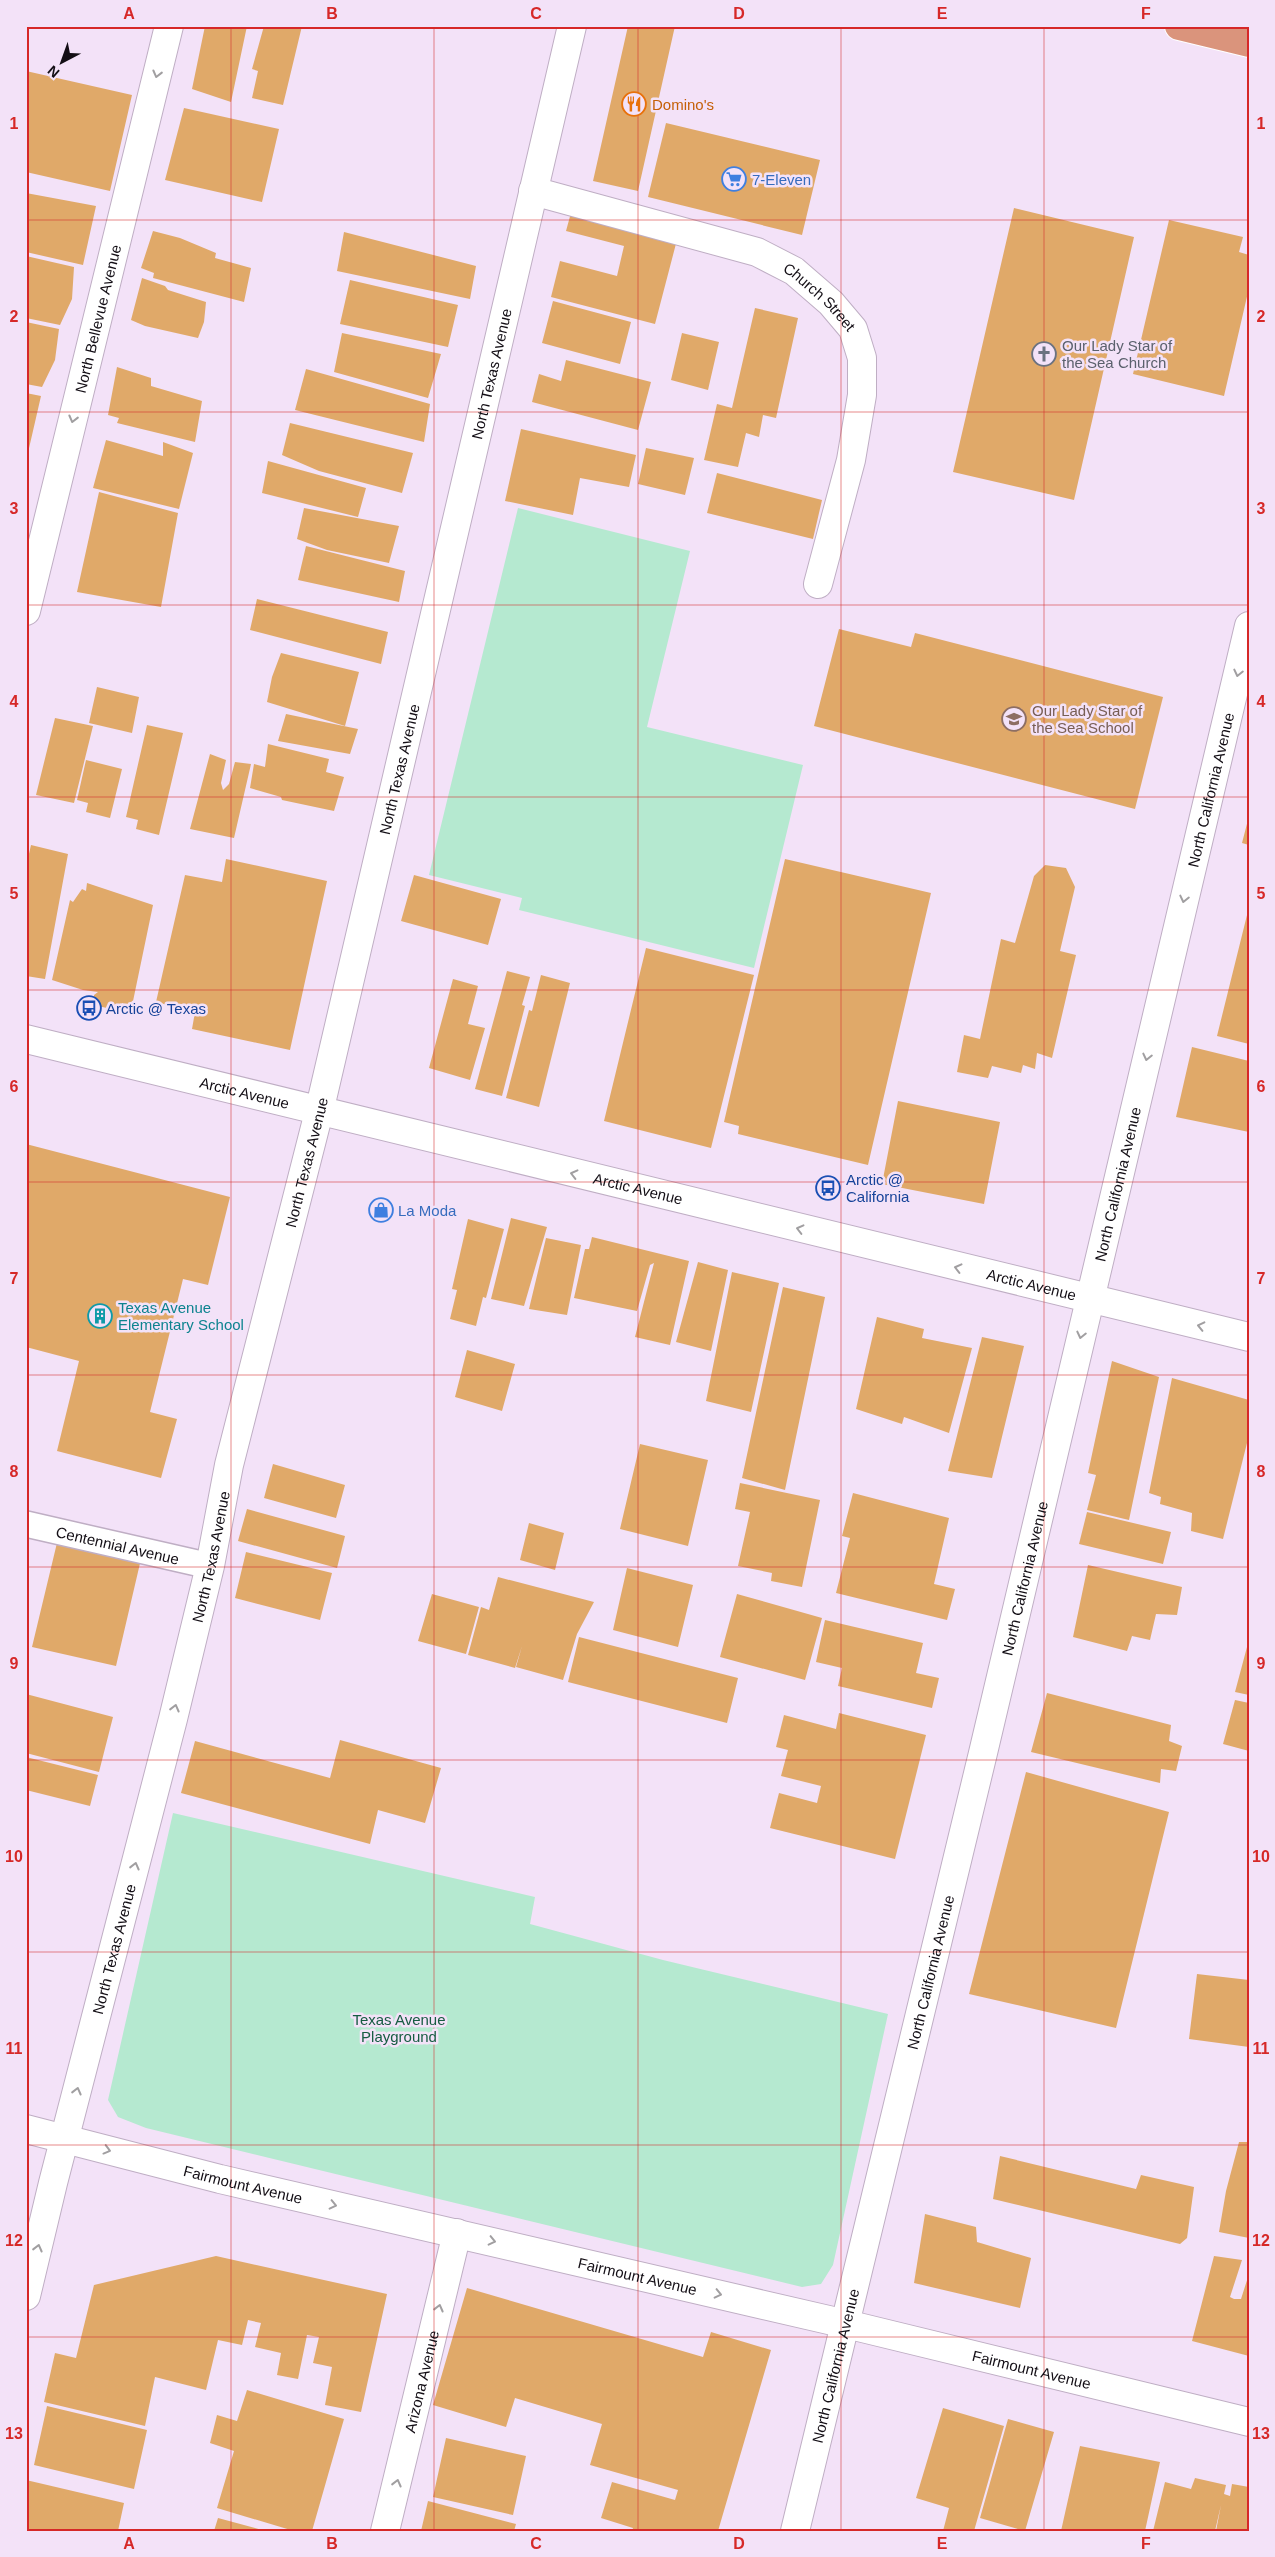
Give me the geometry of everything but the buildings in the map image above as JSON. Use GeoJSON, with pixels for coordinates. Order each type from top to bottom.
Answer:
{"type":"FeatureCollection","features":[{"type":"Feature","properties":{"kind":"highway"},"geometry":{"type":"LineString","coordinates":[[1179,26],[1249,43]]}},
{"type":"Feature","properties":{"kind":"street","name":"North Bellevue Avenue"},"geometry":{"type":"LineString","coordinates":[[26,611],[169,26]]}},
{"type":"Feature","properties":{"kind":"street","name":"North Texas Avenue"},"geometry":{"type":"LineString","coordinates":[[26,2296],[64,2138],[170,1729],[210,1566],[229,1464],[319,1112],[572,26]]}},
{"type":"Feature","properties":{"kind":"street","name":"Church Street"},"geometry":{"type":"LineString","coordinates":[[534,191],[757,252],[794,271],[831,303],[853,329],[862,358],[862,395],[851,460],[818,584]]}},
{"type":"Feature","properties":{"kind":"street","name":"North California Avenue"},"geometry":{"type":"LineString","coordinates":[[795,2531],[846,2324],[1249,626]]}},
{"type":"Feature","properties":{"kind":"street","name":"Arctic Avenue"},"geometry":{"type":"LineString","coordinates":[[26,1039],[1090,1300],[1249,1337]]}},
{"type":"Feature","properties":{"kind":"street","name":"Fairmount Avenue"},"geometry":{"type":"LineString","coordinates":[[26,2129],[220,2179],[846,2324],[1249,2422]]}},
{"type":"Feature","properties":{"kind":"street","name":"Arizona Avenue"},"geometry":{"type":"LineString","coordinates":[[385,2531],[457,2233]]}},
{"type":"Feature","properties":{"kind":"lane","name":"Centennial Avenue"},"geometry":{"type":"LineString","coordinates":[[26,1524],[210,1566]]}},
{"type":"Feature","properties":{"kind":"green space"},"geometry":{"type":"Polygon","coordinates":[[[518,508],[690,551],[647,727],[803,765],[754,968],[519,910],[522,898],[429,875],[518,508]]]}},
{"type":"Feature","properties":{"kind":"green space","name":"Texas Avenue Playground"},"geometry":{"type":"Polygon","coordinates":[[[173,1813],[535,1897],[530,1924],[663,1960],[888,2014],[833,2265],[821,2284],[802,2287],[146,2128],[118,2117],[108,2100],[173,1813]]]}},
{"type":"Feature","properties":{"kind":"place","name":"Domino's"},"geometry":{"type":"Point","coordinates":[634,104]}},
{"type":"Feature","properties":{"kind":"place","name":"7-Eleven"},"geometry":{"type":"Point","coordinates":[734,179]}},
{"type":"Feature","properties":{"kind":"place","name":"Our Lady Star of the Sea Church"},"geometry":{"type":"Point","coordinates":[1044,354]}},
{"type":"Feature","properties":{"kind":"place","name":"Our Lady Star of the Sea School"},"geometry":{"type":"Point","coordinates":[1014,719]}},
{"type":"Feature","properties":{"kind":"place","name":"Arctic @ Texas"},"geometry":{"type":"Point","coordinates":[89,1008]}},
{"type":"Feature","properties":{"kind":"place","name":"Arctic @ California"},"geometry":{"type":"Point","coordinates":[828,1188]}},
{"type":"Feature","properties":{"kind":"place","name":"La Moda"},"geometry":{"type":"Point","coordinates":[381,1210]}},
{"type":"Feature","properties":{"kind":"place","name":"Texas Avenue Elementary School"},"geometry":{"type":"Point","coordinates":[100,1316]}}]}
